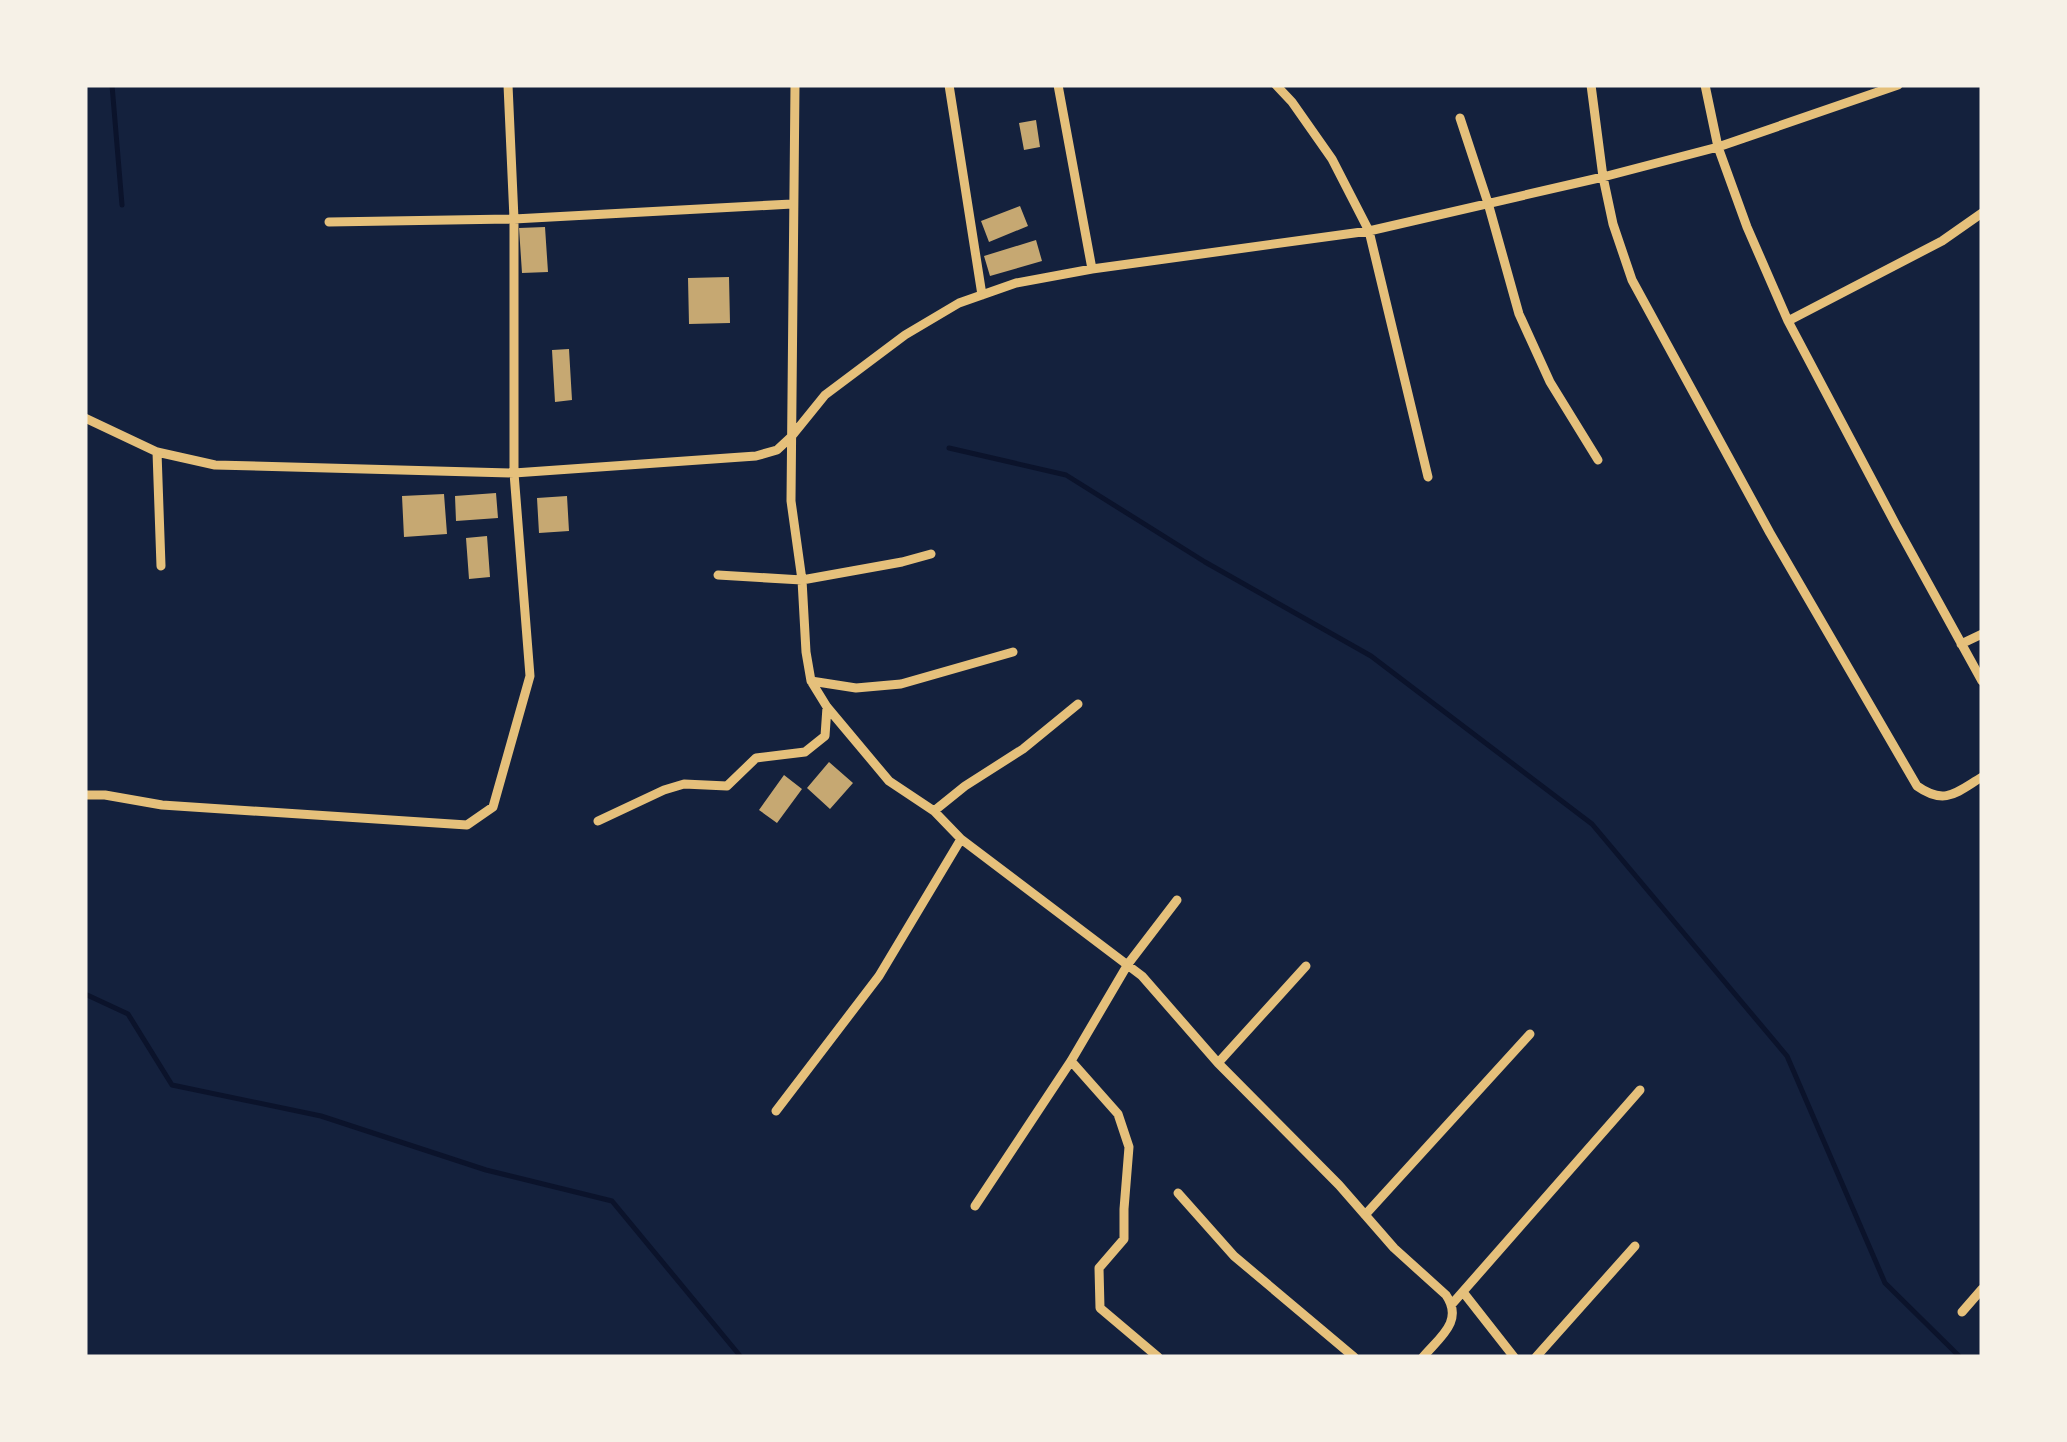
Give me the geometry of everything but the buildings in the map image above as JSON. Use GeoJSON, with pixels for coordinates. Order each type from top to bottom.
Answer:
{"type":"FeatureCollection","features":[{"type":"Feature","properties":{"kind":"street"},"geometry":{"type":"LineString","coordinates":[[85,795],[162,805],[467,825],[493,807],[530,676],[514,473],[514,219],[508,85]]}},
{"type":"Feature","properties":{"kind":"street"},"geometry":{"type":"LineString","coordinates":[[795,85],[790,502],[802,580],[810,681],[889,781],[934,811],[961,839],[1142,976],[1218,1063],[1339,1184],[1394,1248],[1446,1294],[1454,1312],[1452,1321],[1423,1357]]}},
{"type":"Feature","properties":{"kind":"street"},"geometry":{"type":"LineString","coordinates":[[949,85],[982,295]]}},
{"type":"Feature","properties":{"kind":"street"},"geometry":{"type":"LineString","coordinates":[[1058,85],[1092,269]]}},
{"type":"Feature","properties":{"kind":"street"},"geometry":{"type":"LineString","coordinates":[[1276,85],[1332,159],[1369,231],[1428,476]]}},
{"type":"Feature","properties":{"kind":"street"},"geometry":{"type":"LineString","coordinates":[[1591,85],[1603,177],[1613,224],[1632,280],[1770,533],[1918,786],[1931,796],[1948,796],[1982,776]]}},
{"type":"Feature","properties":{"kind":"street"},"geometry":{"type":"LineString","coordinates":[[1705,85],[1718,148],[1788,321],[1982,681]]}},
{"type":"Feature","properties":{"kind":"street"},"geometry":{"type":"LineString","coordinates":[[85,418],[156,452],[215,465],[514,473],[756,456],[777,450],[826,395],[889,347],[960,303],[1016,283],[1369,231],[1718,148],[1898,85]]}},
{"type":"Feature","properties":{"kind":"street"},"geometry":{"type":"LineString","coordinates":[[1460,118],[1519,314],[1550,382],[1598,460]]}},
{"type":"Feature","properties":{"kind":"street"},"geometry":{"type":"LineString","coordinates":[[329,222],[514,219],[792,204]]}},
{"type":"Feature","properties":{"kind":"street"},"geometry":{"type":"LineString","coordinates":[[1788,321],[1942,242],[1982,212]]}},
{"type":"Feature","properties":{"kind":"street"},"geometry":{"type":"LineString","coordinates":[[156,452],[161,566]]}},
{"type":"Feature","properties":{"kind":"street"},"geometry":{"type":"LineString","coordinates":[[718,576],[802,580],[930,554]]}},
{"type":"Feature","properties":{"kind":"street"},"geometry":{"type":"LineString","coordinates":[[1961,644],[1982,634]]}},
{"type":"Feature","properties":{"kind":"street"},"geometry":{"type":"LineString","coordinates":[[810,681],[856,688],[901,684],[1013,652]]}},
{"type":"Feature","properties":{"kind":"street"},"geometry":{"type":"LineString","coordinates":[[934,811],[1023,749],[1078,704]]}},
{"type":"Feature","properties":{"kind":"street"},"geometry":{"type":"LineString","coordinates":[[598,821],[684,784],[728,786],[756,758],[805,752],[825,736],[827,707]]}},
{"type":"Feature","properties":{"kind":"street"},"geometry":{"type":"LineString","coordinates":[[776,1111],[879,976],[961,839]]}},
{"type":"Feature","properties":{"kind":"street"},"geometry":{"type":"LineString","coordinates":[[975,1206],[1071,1061],[1128,964],[1177,900]]}},
{"type":"Feature","properties":{"kind":"street"},"geometry":{"type":"LineString","coordinates":[[1218,1063],[1306,966]]}},
{"type":"Feature","properties":{"kind":"street"},"geometry":{"type":"LineString","coordinates":[[1365,1214],[1530,1034]]}},
{"type":"Feature","properties":{"kind":"street"},"geometry":{"type":"LineString","coordinates":[[1071,1061],[1118,1114],[1128,1147],[1124,1240],[1099,1268],[1100,1308],[1158,1357]]}},
{"type":"Feature","properties":{"kind":"street"},"geometry":{"type":"LineString","coordinates":[[1452,1304],[1640,1090]]}},
{"type":"Feature","properties":{"kind":"street"},"geometry":{"type":"LineString","coordinates":[[1178,1192],[1234,1256],[1354,1357]]}},
{"type":"Feature","properties":{"kind":"street"},"geometry":{"type":"LineString","coordinates":[[1536,1357],[1635,1246]]}},
{"type":"Feature","properties":{"kind":"street"},"geometry":{"type":"LineString","coordinates":[[1962,1312],[1982,1288]]}},
{"type":"Feature","properties":{"kind":"street"},"geometry":{"type":"LineString","coordinates":[[1463,1292],[1514,1357]]}},
{"type":"Feature","properties":{"kind":"waterway"},"geometry":{"type":"LineString","coordinates":[[112,85],[122,205]]}},
{"type":"Feature","properties":{"kind":"waterway"},"geometry":{"type":"LineString","coordinates":[[949,448],[1066,475],[1205,562],[1371,656],[1592,824],[1787,1056],[1885,1283],[1960,1357]]}},
{"type":"Feature","properties":{"kind":"waterway"},"geometry":{"type":"LineString","coordinates":[[85,994],[128,1014],[172,1085],[321,1116],[486,1170],[612,1201],[741,1357]]}}]}
